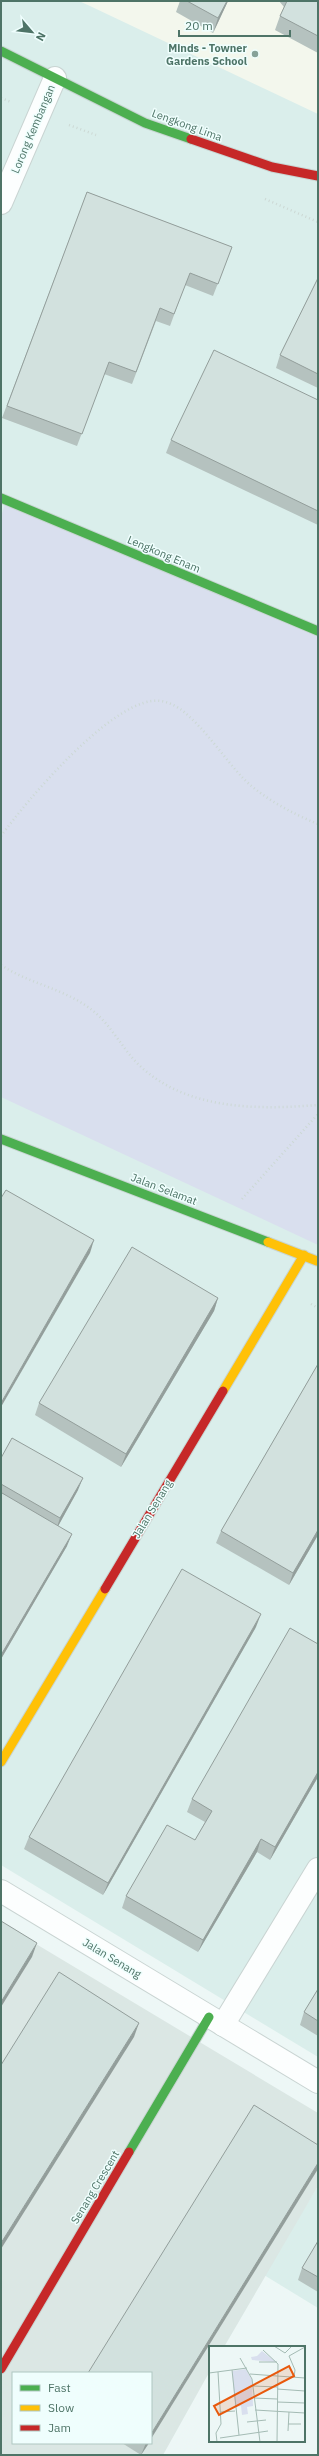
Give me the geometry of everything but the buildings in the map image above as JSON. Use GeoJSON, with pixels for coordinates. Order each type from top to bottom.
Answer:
{"type":"FeatureCollection","features":[{"type":"Feature","properties":{"kind":"street","name":"Lengkong Lima"},"geometry":{"type":"LineString","coordinates":[[1,52],[145,123],[272,167],[318,176]]}},
{"type":"Feature","properties":{"kind":"street","name":"Lorong Kembangan"},"geometry":{"type":"LineString","coordinates":[[1,203],[55,78]]}},
{"type":"Feature","properties":{"kind":"street","name":"Lengkong Enam"},"geometry":{"type":"LineString","coordinates":[[1,498],[318,631]]}},
{"type":"Feature","properties":{"kind":"street","name":"Jalan Selamat"},"geometry":{"type":"LineString","coordinates":[[1,1139],[304,1255],[318,1262]]}},
{"type":"Feature","properties":{"kind":"street","name":"Jalan Senang"},"geometry":{"type":"LineString","coordinates":[[1,1762],[304,1255]]}},
{"type":"Feature","properties":{"kind":"street"},"geometry":{"type":"LineString","coordinates":[[216,2021],[318,1869]]}},
{"type":"Feature","properties":{"kind":"street","name":"Jalan Senang"},"geometry":{"type":"LineString","coordinates":[[1,1891],[318,2082]]}},
{"type":"Feature","properties":{"kind":"street","name":"Senang Crescent"},"geometry":{"type":"LineString","coordinates":[[1,2369],[216,2021]]}},
{"type":"Feature","properties":{"kind":"path"},"geometry":{"type":"LineString","coordinates":[[1,836],[33,795],[87,740],[131,708],[157,700],[175,706],[191,718],[243,778],[294,814],[318,824]]}},
{"type":"Feature","properties":{"kind":"path"},"geometry":{"type":"LineString","coordinates":[[1,965],[10,971],[59,991],[90,1008],[111,1028],[144,1070],[159,1081],[186,1094],[234,1106],[286,1108],[318,1105]]}},
{"type":"Feature","properties":{"kind":"path"},"geometry":{"type":"LineString","coordinates":[[240,1201],[318,1114]]}},
{"type":"Feature","properties":{"kind":"shaded area"},"geometry":{"type":"Polygon","coordinates":[[[1,1],[318,1],[318,2057],[1,1865],[1,1]]]}},
{"type":"Feature","properties":{"kind":"shaded area","name":"Minds - Towner Gardens School"},"geometry":{"type":"Polygon","coordinates":[[[79,1],[318,1],[318,114],[90,6],[79,1]]]}},
{"type":"Feature","properties":{"kind":"shaded area"},"geometry":{"type":"Polygon","coordinates":[[[5,504],[318,632],[318,1245],[1,1097],[1,516],[5,504]]]}},
{"type":"Feature","properties":{"kind":"shaded area"},"geometry":{"type":"Polygon","coordinates":[[[1,1923],[318,2113],[318,2186],[225,2346],[209,2346],[209,2373],[163,2455],[1,2455],[1,1923]]]}},
{"type":"Feature","properties":{"kind":"shaded area"},"geometry":{"type":"Polygon","coordinates":[[[318,2186],[318,2308],[264,2275],[318,2186]]]}},
{"type":"Feature","properties":{"kind":"traffic: fast"},"geometry":{"type":"LineString","coordinates":[[1,51],[145,123],[191,139]]}},
{"type":"Feature","properties":{"kind":"traffic: fast"},"geometry":{"type":"LineString","coordinates":[[1,498],[318,631]]}},
{"type":"Feature","properties":{"kind":"traffic: fast"},"geometry":{"type":"LineString","coordinates":[[1,1139],[268,1242]]}},
{"type":"Feature","properties":{"kind":"traffic: fast"},"geometry":{"type":"LineString","coordinates":[[129,2152],[209,2017]]}},
{"type":"Feature","properties":{"kind":"traffic: slow"},"geometry":{"type":"LineString","coordinates":[[268,1242],[317,1261]]}},
{"type":"Feature","properties":{"kind":"traffic: slow"},"geometry":{"type":"LineString","coordinates":[[223,1391],[304,1255]]}},
{"type":"Feature","properties":{"kind":"traffic: slow"},"geometry":{"type":"LineString","coordinates":[[1,1762],[105,1589]]}},
{"type":"Feature","properties":{"kind":"traffic: jam"},"geometry":{"type":"LineString","coordinates":[[191,139],[272,167],[318,176]]}},
{"type":"Feature","properties":{"kind":"traffic: jam"},"geometry":{"type":"LineString","coordinates":[[105,1589],[223,1391]]}},
{"type":"Feature","properties":{"kind":"traffic: jam"},"geometry":{"type":"LineString","coordinates":[[1,2369],[129,2152]]}},
{"type":"Feature","properties":{"kind":"place","name":"Minds - Towner Gardens School"},"geometry":{"type":"Point","coordinates":[255,54]}}]}
